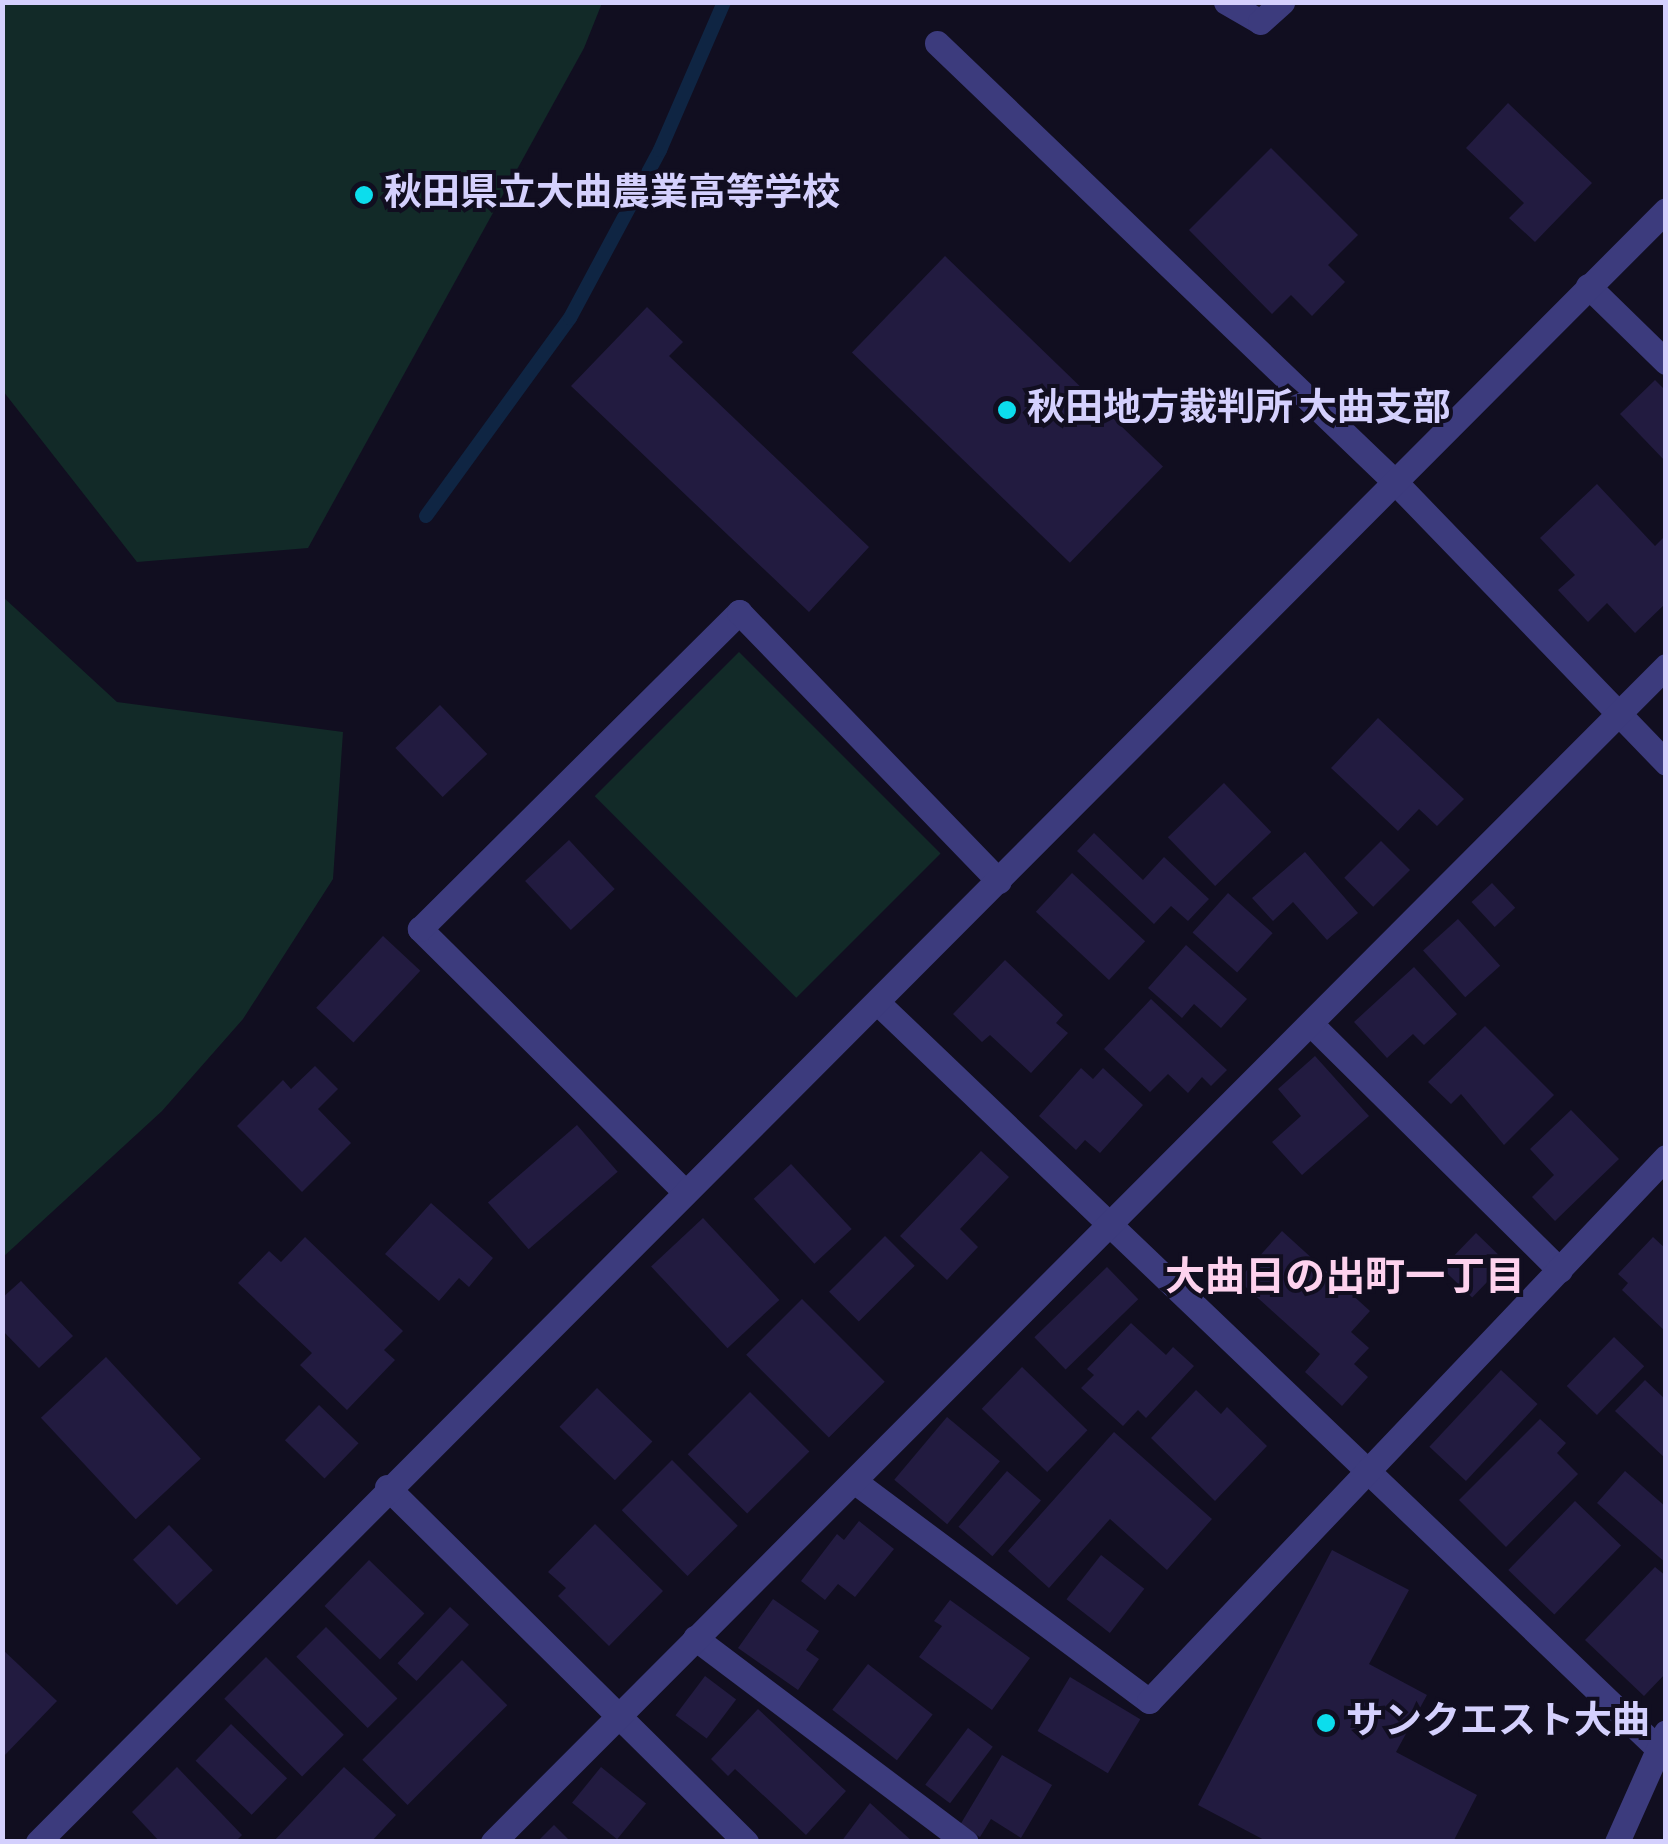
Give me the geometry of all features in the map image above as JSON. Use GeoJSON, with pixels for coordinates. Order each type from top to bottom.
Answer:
{"type":"FeatureCollection","features":[{"type":"Feature","properties":{"kind":"street"},"geometry":{"type":"LineString","coordinates":[[1226,2],[1260,22],[1282,2]]}},
{"type":"Feature","properties":{"kind":"street"},"geometry":{"type":"LineString","coordinates":[[937,43],[1396,484],[1666,763]]}},
{"type":"Feature","properties":{"kind":"street"},"geometry":{"type":"LineString","coordinates":[[38,1842],[683,1190],[879,1004],[1666,210]]}},
{"type":"Feature","properties":{"kind":"street"},"geometry":{"type":"LineString","coordinates":[[1588,286],[1666,362]]}},
{"type":"Feature","properties":{"kind":"street"},"geometry":{"type":"LineString","coordinates":[[683,1190],[420,929],[738,612],[999,881]]}},
{"type":"Feature","properties":{"kind":"street"},"geometry":{"type":"LineString","coordinates":[[493,1842],[1666,666]]}},
{"type":"Feature","properties":{"kind":"street"},"geometry":{"type":"LineString","coordinates":[[879,1004],[1662,1745],[1616,1842]]}},
{"type":"Feature","properties":{"kind":"street"},"geometry":{"type":"LineString","coordinates":[[1312,1024],[1560,1270]]}},
{"type":"Feature","properties":{"kind":"street"},"geometry":{"type":"LineString","coordinates":[[854,1481],[1149,1701],[1373,1470],[1666,1157]]}},
{"type":"Feature","properties":{"kind":"street"},"geometry":{"type":"LineString","coordinates":[[387,1487],[615,1717],[746,1842]]}},
{"type":"Feature","properties":{"kind":"street"},"geometry":{"type":"LineString","coordinates":[[695,1638],[966,1842]]}},
{"type":"Feature","properties":{"kind":"green space"},"geometry":{"type":"Polygon","coordinates":[[[3,2],[602,3],[584,48],[308,548],[137,562],[3,391],[3,2]]]}},
{"type":"Feature","properties":{"kind":"green space"},"geometry":{"type":"Polygon","coordinates":[[[3,597],[117,702],[343,732],[333,879],[243,1019],[162,1111],[3,1257],[3,597]]]}},
{"type":"Feature","properties":{"kind":"green space"},"geometry":{"type":"Polygon","coordinates":[[[739,652],[941,854],[796,998],[595,796],[739,652]]]}},
{"type":"Feature","properties":{"kind":"building"},"geometry":{"type":"Polygon","coordinates":[[[1508,103],[1592,183],[1535,242],[1509,218],[1524,203],[1466,148],[1508,103]]]}},
{"type":"Feature","properties":{"kind":"building"},"geometry":{"type":"Polygon","coordinates":[[[1271,148],[1358,235],[1328,265],[1345,282],[1312,316],[1291,295],[1272,314],[1189,230],[1271,148]]]}},
{"type":"Feature","properties":{"kind":"building","name":"秋田地方裁判所 大曲支部"},"geometry":{"type":"Polygon","coordinates":[[[945,256],[1163,466],[1070,563],[852,352],[945,256]]]}},
{"type":"Feature","properties":{"kind":"building"},"geometry":{"type":"Polygon","coordinates":[[[647,307],[683,342],[669,356],[869,547],[809,612],[571,386],[647,307]]]}},
{"type":"Feature","properties":{"kind":"building"},"geometry":{"type":"Polygon","coordinates":[[[1655,380],[1666,391],[1666,462],[1620,414],[1655,380]]]}},
{"type":"Feature","properties":{"kind":"building"},"geometry":{"type":"Polygon","coordinates":[[[1597,484],[1655,546],[1666,535],[1666,603],[1635,633],[1607,603],[1588,622],[1558,590],[1575,575],[1540,538],[1597,484]]]}},
{"type":"Feature","properties":{"kind":"building"},"geometry":{"type":"Polygon","coordinates":[[[440,705],[487,754],[443,797],[395,748],[440,705]]]}},
{"type":"Feature","properties":{"kind":"building"},"geometry":{"type":"Polygon","coordinates":[[[1378,718],[1464,799],[1437,826],[1419,809],[1398,831],[1331,768],[1378,718]]]}},
{"type":"Feature","properties":{"kind":"building"},"geometry":{"type":"Polygon","coordinates":[[[1224,783],[1271,832],[1215,886],[1168,837],[1224,783]]]}},
{"type":"Feature","properties":{"kind":"building"},"geometry":{"type":"Polygon","coordinates":[[[1094,833],[1143,880],[1164,857],[1209,899],[1188,921],[1171,906],[1154,924],[1077,851],[1094,833]]]}},
{"type":"Feature","properties":{"kind":"building"},"geometry":{"type":"Polygon","coordinates":[[[569,840],[615,889],[571,930],[525,881],[569,840]]]}},
{"type":"Feature","properties":{"kind":"building"},"geometry":{"type":"Polygon","coordinates":[[[1381,841],[1410,870],[1373,907],[1344,878],[1381,841]]]}},
{"type":"Feature","properties":{"kind":"building"},"geometry":{"type":"Polygon","coordinates":[[[1305,852],[1358,913],[1327,940],[1293,902],[1273,921],[1252,898],[1305,852]]]}},
{"type":"Feature","properties":{"kind":"building"},"geometry":{"type":"Polygon","coordinates":[[[1072,873],[1145,941],[1109,980],[1036,912],[1072,873]]]}},
{"type":"Feature","properties":{"kind":"building"},"geometry":{"type":"Polygon","coordinates":[[[1492,883],[1515,908],[1495,927],[1472,902],[1492,883]]]}},
{"type":"Feature","properties":{"kind":"building"},"geometry":{"type":"Polygon","coordinates":[[[1228,893],[1273,933],[1237,973],[1193,932],[1228,893]]]}},
{"type":"Feature","properties":{"kind":"building"},"geometry":{"type":"Polygon","coordinates":[[[1458,919],[1500,966],[1465,997],[1423,950],[1458,919]]]}},
{"type":"Feature","properties":{"kind":"building"},"geometry":{"type":"Polygon","coordinates":[[[383,936],[420,971],[353,1042],[316,1008],[383,936]]]}},
{"type":"Feature","properties":{"kind":"building"},"geometry":{"type":"Polygon","coordinates":[[[1186,945],[1247,999],[1221,1028],[1194,1004],[1182,1018],[1148,988],[1186,945]]]}},
{"type":"Feature","properties":{"kind":"building"},"geometry":{"type":"Polygon","coordinates":[[[1005,960],[1063,1015],[1056,1023],[1068,1033],[1031,1073],[990,1035],[982,1042],[953,1014],[1005,960]]]}},
{"type":"Feature","properties":{"kind":"building"},"geometry":{"type":"Polygon","coordinates":[[[1414,967],[1457,1014],[1424,1045],[1413,1034],[1387,1058],[1354,1022],[1414,967]]]}},
{"type":"Feature","properties":{"kind":"building"},"geometry":{"type":"Polygon","coordinates":[[[1151,999],[1227,1070],[1211,1086],[1202,1077],[1188,1093],[1168,1074],[1150,1092],[1104,1049],[1151,999]]]}},
{"type":"Feature","properties":{"kind":"building"},"geometry":{"type":"Polygon","coordinates":[[[1485,1026],[1554,1095],[1504,1145],[1461,1094],[1451,1104],[1428,1082],[1485,1026]]]}},
{"type":"Feature","properties":{"kind":"building"},"geometry":{"type":"Polygon","coordinates":[[[1315,1056],[1369,1116],[1302,1175],[1272,1142],[1301,1116],[1278,1089],[1315,1056]]]}},
{"type":"Feature","properties":{"kind":"building"},"geometry":{"type":"Polygon","coordinates":[[[315,1066],[338,1089],[318,1109],[351,1143],[302,1192],[237,1126],[283,1080],[291,1089],[315,1066]]]}},
{"type":"Feature","properties":{"kind":"building"},"geometry":{"type":"Polygon","coordinates":[[[1081,1068],[1093,1079],[1103,1068],[1143,1105],[1100,1153],[1085,1140],[1076,1150],[1039,1116],[1081,1068]]]}},
{"type":"Feature","properties":{"kind":"building"},"geometry":{"type":"Polygon","coordinates":[[[1571,1110],[1619,1159],[1555,1221],[1532,1197],[1554,1175],[1530,1149],[1571,1110]]]}},
{"type":"Feature","properties":{"kind":"building"},"geometry":{"type":"Polygon","coordinates":[[[577,1125],[618,1172],[529,1249],[488,1202],[577,1125]]]}},
{"type":"Feature","properties":{"kind":"building"},"geometry":{"type":"Polygon","coordinates":[[[981,1151],[1009,1177],[960,1229],[978,1247],[947,1280],[900,1236],[981,1151]]]}},
{"type":"Feature","properties":{"kind":"building"},"geometry":{"type":"Polygon","coordinates":[[[791,1164],[852,1229],[814,1264],[754,1199],[791,1164]]]}},
{"type":"Feature","properties":{"kind":"building"},"geometry":{"type":"Polygon","coordinates":[[[431,1203],[493,1258],[469,1287],[459,1278],[439,1301],[385,1254],[431,1203]]]}},
{"type":"Feature","properties":{"kind":"building"},"geometry":{"type":"Polygon","coordinates":[[[703,1218],[779,1300],[727,1348],[651,1266],[703,1218]]]}},
{"type":"Feature","properties":{"kind":"building"},"geometry":{"type":"Polygon","coordinates":[[[1282,1231],[1370,1311],[1351,1332],[1369,1348],[1354,1364],[1368,1377],[1342,1406],[1305,1372],[1320,1354],[1238,1280],[1282,1231]]]}},
{"type":"Feature","properties":{"kind":"building"},"geometry":{"type":"Polygon","coordinates":[[[1476,1233],[1506,1262],[1472,1297],[1442,1268],[1476,1233]]]}},
{"type":"Feature","properties":{"kind":"building"},"geometry":{"type":"Polygon","coordinates":[[[885,1236],[915,1266],[859,1322],[829,1292],[885,1236]]]}},
{"type":"Feature","properties":{"kind":"building"},"geometry":{"type":"Polygon","coordinates":[[[305,1237],[403,1331],[384,1350],[395,1360],[347,1410],[300,1365],[312,1353],[238,1283],[269,1251],[281,1262],[305,1237]]]}},
{"type":"Feature","properties":{"kind":"building"},"geometry":{"type":"Polygon","coordinates":[[[1653,1237],[1666,1249],[1666,1332],[1622,1290],[1628,1283],[1618,1274],[1653,1237]]]}},
{"type":"Feature","properties":{"kind":"building"},"geometry":{"type":"Polygon","coordinates":[[[1107,1267],[1138,1299],[1066,1370],[1034,1337],[1107,1267]]]}},
{"type":"Feature","properties":{"kind":"building"},"geometry":{"type":"Polygon","coordinates":[[[21,1281],[73,1336],[39,1368],[2,1330],[2,1298],[21,1281]]]}},
{"type":"Feature","properties":{"kind":"building"},"geometry":{"type":"Polygon","coordinates":[[[802,1299],[885,1382],[829,1438],[746,1355],[802,1299]]]}},
{"type":"Feature","properties":{"kind":"building"},"geometry":{"type":"Polygon","coordinates":[[[1131,1323],[1166,1355],[1173,1347],[1194,1366],[1146,1418],[1138,1410],[1123,1426],[1081,1388],[1094,1375],[1087,1369],[1131,1323]]]}},
{"type":"Feature","properties":{"kind":"building"},"geometry":{"type":"Polygon","coordinates":[[[1614,1337],[1644,1366],[1597,1415],[1567,1386],[1614,1337]]]}},
{"type":"Feature","properties":{"kind":"building"},"geometry":{"type":"Polygon","coordinates":[[[106,1357],[201,1459],[136,1519],[41,1418],[106,1357]]]}},
{"type":"Feature","properties":{"kind":"building"},"geometry":{"type":"Polygon","coordinates":[[[1022,1367],[1087,1430],[1047,1472],[982,1409],[1022,1367]]]}},
{"type":"Feature","properties":{"kind":"building"},"geometry":{"type":"Polygon","coordinates":[[[1501,1370],[1538,1404],[1466,1481],[1429,1447],[1501,1370]]]}},
{"type":"Feature","properties":{"kind":"building"},"geometry":{"type":"Polygon","coordinates":[[[1645,1380],[1666,1400],[1666,1459],[1615,1411],[1645,1380]]]}},
{"type":"Feature","properties":{"kind":"building"},"geometry":{"type":"Polygon","coordinates":[[[597,1388],[652,1441],[615,1480],[559,1427],[597,1388]]]}},
{"type":"Feature","properties":{"kind":"building"},"geometry":{"type":"Polygon","coordinates":[[[1196,1390],[1221,1414],[1227,1407],[1267,1446],[1215,1501],[1151,1438],[1196,1390]]]}},
{"type":"Feature","properties":{"kind":"building"},"geometry":{"type":"Polygon","coordinates":[[[750,1392],[809,1451],[747,1514],[688,1454],[750,1392]]]}},
{"type":"Feature","properties":{"kind":"building"},"geometry":{"type":"Polygon","coordinates":[[[319,1405],[359,1443],[325,1478],[285,1440],[319,1405]]]}},
{"type":"Feature","properties":{"kind":"building"},"geometry":{"type":"Polygon","coordinates":[[[947,1417],[1000,1461],[947,1524],[894,1480],[947,1417]]]}},
{"type":"Feature","properties":{"kind":"building"},"geometry":{"type":"Polygon","coordinates":[[[1540,1419],[1566,1443],[1557,1453],[1578,1474],[1506,1547],[1459,1500],[1540,1419]]]}},
{"type":"Feature","properties":{"kind":"building"},"geometry":{"type":"Polygon","coordinates":[[[1114,1432],[1212,1519],[1167,1570],[1110,1519],[1049,1588],[1008,1551],[1114,1432]]]}},
{"type":"Feature","properties":{"kind":"building"},"geometry":{"type":"Polygon","coordinates":[[[672,1460],[738,1526],[688,1576],[622,1510],[672,1460]]]}},
{"type":"Feature","properties":{"kind":"building"},"geometry":{"type":"Polygon","coordinates":[[[1007,1471],[1041,1501],[992,1556],[958,1527],[1007,1471]]]}},
{"type":"Feature","properties":{"kind":"building"},"geometry":{"type":"Polygon","coordinates":[[[1625,1471],[1666,1507],[1666,1563],[1597,1503],[1625,1471]]]}},
{"type":"Feature","properties":{"kind":"building"},"geometry":{"type":"Polygon","coordinates":[[[1575,1501],[1621,1545],[1554,1615],[1508,1570],[1575,1501]]]}},
{"type":"Feature","properties":{"kind":"building"},"geometry":{"type":"Polygon","coordinates":[[[859,1521],[894,1549],[855,1597],[838,1584],[825,1600],[801,1581],[837,1534],[844,1540],[859,1521]]]}},
{"type":"Feature","properties":{"kind":"building"},"geometry":{"type":"Polygon","coordinates":[[[595,1524],[663,1591],[609,1646],[558,1596],[566,1588],[548,1572],[595,1524]]]}},
{"type":"Feature","properties":{"kind":"building"},"geometry":{"type":"Polygon","coordinates":[[[169,1525],[213,1570],[177,1605],[133,1560],[169,1525]]]}},
{"type":"Feature","properties":{"kind":"building","name":"サンクエスト大曲"},"geometry":{"type":"Polygon","coordinates":[[[1332,1550],[1409,1590],[1369,1664],[1427,1695],[1396,1752],[1477,1795],[1453,1842],[1268,1842],[1198,1805],[1332,1550]]]}},
{"type":"Feature","properties":{"kind":"building"},"geometry":{"type":"Polygon","coordinates":[[[1101,1555],[1144,1589],[1110,1633],[1067,1599],[1101,1555]]]}},
{"type":"Feature","properties":{"kind":"building"},"geometry":{"type":"Polygon","coordinates":[[[369,1560],[424,1613],[380,1660],[325,1606],[369,1560]]]}},
{"type":"Feature","properties":{"kind":"building"},"geometry":{"type":"Polygon","coordinates":[[[1655,1567],[1666,1576],[1666,1673],[1644,1696],[1585,1640],[1655,1567]]]}},
{"type":"Feature","properties":{"kind":"building"},"geometry":{"type":"Polygon","coordinates":[[[773,1599],[819,1631],[806,1650],[819,1659],[798,1690],[738,1648],[773,1599]]]}},
{"type":"Feature","properties":{"kind":"building"},"geometry":{"type":"Polygon","coordinates":[[[950,1600],[1030,1658],[992,1710],[919,1657],[942,1626],[934,1621],[950,1600]]]}},
{"type":"Feature","properties":{"kind":"building"},"geometry":{"type":"Polygon","coordinates":[[[450,1607],[469,1625],[417,1681],[397,1663],[450,1607]]]}},
{"type":"Feature","properties":{"kind":"building"},"geometry":{"type":"Polygon","coordinates":[[[326,1627],[397,1698],[368,1728],[296,1657],[326,1627]]]}},
{"type":"Feature","properties":{"kind":"building"},"geometry":{"type":"Polygon","coordinates":[[[2,1649],[57,1701],[2,1758],[2,1649]]]}},
{"type":"Feature","properties":{"kind":"building"},"geometry":{"type":"Polygon","coordinates":[[[266,1657],[344,1735],[302,1777],[224,1699],[266,1657]]]}},
{"type":"Feature","properties":{"kind":"building"},"geometry":{"type":"Polygon","coordinates":[[[462,1660],[507,1705],[408,1805],[362,1760],[462,1660]]]}},
{"type":"Feature","properties":{"kind":"building"},"geometry":{"type":"Polygon","coordinates":[[[868,1664],[933,1714],[897,1760],[832,1710],[868,1664]]]}},
{"type":"Feature","properties":{"kind":"building"},"geometry":{"type":"Polygon","coordinates":[[[705,1676],[736,1699],[707,1739],[676,1715],[705,1676]]]}},
{"type":"Feature","properties":{"kind":"building"},"geometry":{"type":"Polygon","coordinates":[[[1070,1677],[1140,1719],[1108,1773],[1038,1731],[1070,1677]]]}},
{"type":"Feature","properties":{"kind":"building"},"geometry":{"type":"Polygon","coordinates":[[[758,1709],[846,1791],[806,1835],[735,1769],[728,1776],[711,1759],[758,1709]]]}},
{"type":"Feature","properties":{"kind":"building"},"geometry":{"type":"Polygon","coordinates":[[[231,1724],[287,1778],[252,1815],[196,1761],[231,1724]]]}},
{"type":"Feature","properties":{"kind":"building"},"geometry":{"type":"Polygon","coordinates":[[[968,1728],[993,1747],[950,1803],[925,1785],[968,1728]]]}},
{"type":"Feature","properties":{"kind":"building"},"geometry":{"type":"Polygon","coordinates":[[[1002,1755],[1052,1785],[1021,1838],[991,1819],[980,1837],[960,1825],[1002,1755]]]}},
{"type":"Feature","properties":{"kind":"building"},"geometry":{"type":"Polygon","coordinates":[[[177,1767],[242,1835],[235,1842],[160,1842],[132,1812],[177,1767]]]}},
{"type":"Feature","properties":{"kind":"building"},"geometry":{"type":"Polygon","coordinates":[[[344,1767],[396,1815],[371,1842],[273,1842],[344,1767]]]}},
{"type":"Feature","properties":{"kind":"building"},"geometry":{"type":"Polygon","coordinates":[[[601,1767],[646,1804],[617,1839],[572,1803],[601,1767]]]}},
{"type":"Feature","properties":{"kind":"building"},"geometry":{"type":"Polygon","coordinates":[[[870,1803],[913,1842],[841,1842],[870,1803]]]}},
{"type":"Feature","properties":{"kind":"building"},"geometry":{"type":"Polygon","coordinates":[[[554,1825],[571,1842],[537,1842],[554,1825]]]}},
{"type":"Feature","properties":{"kind":"waterway"},"geometry":{"type":"LineString","coordinates":[[426,516],[570,318],[660,150],[724,2]]}},
{"type":"Feature","properties":{"kind":"place","name":"秋田県立大曲農業高等学校"},"geometry":{"type":"Point","coordinates":[364,195]}},
{"type":"Feature","properties":{"kind":"place","name":"秋田地方裁判所 大曲支部"},"geometry":{"type":"Point","coordinates":[1007,410]}},
{"type":"Feature","properties":{"kind":"place","name":"サンクエスト大曲"},"geometry":{"type":"Point","coordinates":[1326,1723]}},
{"type":"Feature","properties":{"kind":"district","name":"大曲日の出町一丁目"},"geometry":{"type":"Point","coordinates":[1345,1278]}}]}
